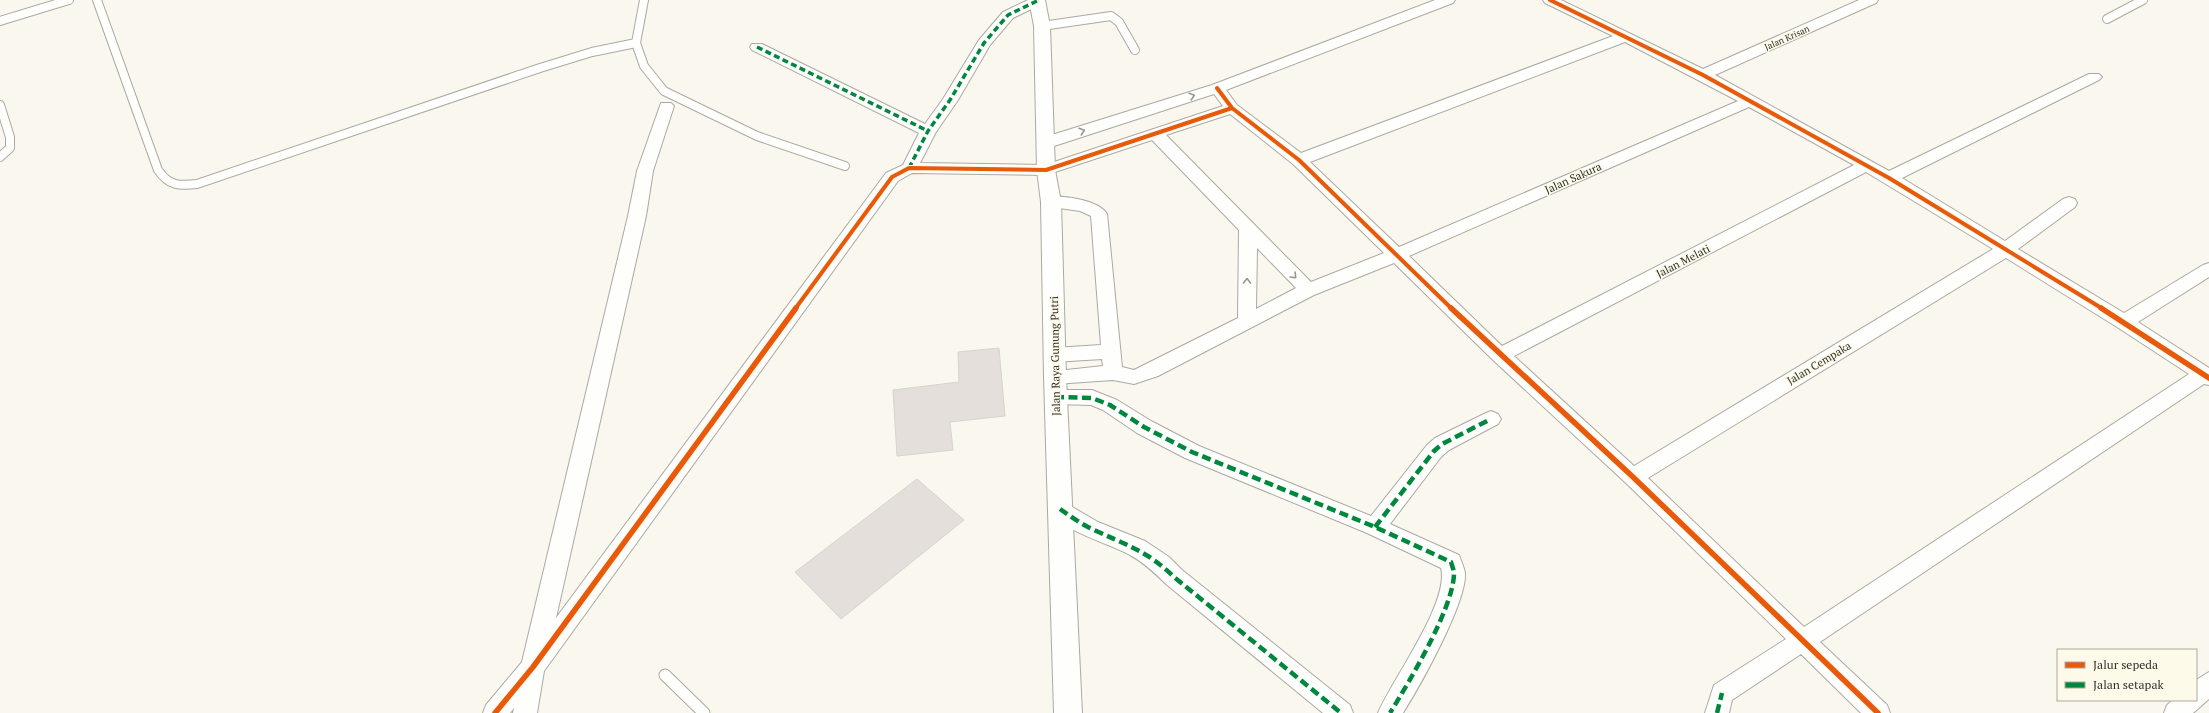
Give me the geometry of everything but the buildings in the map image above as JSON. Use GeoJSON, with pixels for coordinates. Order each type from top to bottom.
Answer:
{"type":"FeatureCollection","features":[{"type":"Feature","properties":{"kind":"main road","name":"Jalan Raya Gunung Putri"},"geometry":{"type":"LineString","coordinates":[[1037,0],[1042,26],[1046,170],[1051,202],[1055,387],[1068,713]]}},
{"type":"Feature","properties":{"kind":"street"},"geometry":{"type":"LineString","coordinates":[[909,168],[928,131],[995,29],[1008,15],[1037,0]]}},
{"type":"Feature","properties":{"kind":"street"},"geometry":{"type":"LineString","coordinates":[[1045,143],[1217,88],[1448,0]]}},
{"type":"Feature","properties":{"kind":"street"},"geometry":{"type":"LineString","coordinates":[[1550,0],[1703,75],[1890,178],[2124,322],[2206,376],[1722,693],[1717,713]]}},
{"type":"Feature","properties":{"kind":"street","name":"Jalan Krisan"},"geometry":{"type":"LineString","coordinates":[[1703,75],[1871,0]]}},
{"type":"Feature","properties":{"kind":"street"},"geometry":{"type":"LineString","coordinates":[[1299,160],[1625,37]]}},
{"type":"Feature","properties":{"kind":"street"},"geometry":{"type":"LineString","coordinates":[[757,47],[928,131]]}},
{"type":"Feature","properties":{"kind":"street"},"geometry":{"type":"LineString","coordinates":[[1890,178],[2094,77]]}},
{"type":"Feature","properties":{"kind":"street"},"geometry":{"type":"LineString","coordinates":[[1217,88],[1232,108],[1299,160],[1396,256],[1500,355],[1633,477],[1878,713]]}},
{"type":"Feature","properties":{"kind":"street","name":"Jalan Sakura"},"geometry":{"type":"LineString","coordinates":[[1055,387],[1113,373],[1134,377],[1152,371],[1247,320],[1308,290],[1396,256],[1750,101]]}},
{"type":"Feature","properties":{"kind":"street"},"geometry":{"type":"LineString","coordinates":[[525,713],[533,667],[637,216],[645,171],[666,106]]}},
{"type":"Feature","properties":{"kind":"street"},"geometry":{"type":"LineString","coordinates":[[495,713],[533,667],[892,177],[909,168],[1046,170],[1232,108]]}},
{"type":"Feature","properties":{"kind":"street"},"geometry":{"type":"LineString","coordinates":[[1154,133],[1248,227],[1308,290]]}},
{"type":"Feature","properties":{"kind":"street","name":"Jalan Melati"},"geometry":{"type":"LineString","coordinates":[[1500,355],[1866,166]]}},
{"type":"Feature","properties":{"kind":"street"},"geometry":{"type":"LineString","coordinates":[[1051,202],[1084,207],[1099,214],[1113,373]]}},
{"type":"Feature","properties":{"kind":"street","name":"Jalan Cempaka"},"geometry":{"type":"LineString","coordinates":[[1633,477],[2005,250],[2069,203]]}},
{"type":"Feature","properties":{"kind":"street"},"geometry":{"type":"LineString","coordinates":[[1247,320],[1248,227]]}},
{"type":"Feature","properties":{"kind":"street"},"geometry":{"type":"LineString","coordinates":[[2124,322],[2209,269]]}},
{"type":"Feature","properties":{"kind":"street"},"geometry":{"type":"LineString","coordinates":[[1054,355],[1111,351]]}},
{"type":"Feature","properties":{"kind":"street"},"geometry":{"type":"LineString","coordinates":[[1055,387],[1092,398],[1110,406],[1144,427],[1192,452],[1375,527],[1448,561],[1455,570],[1446,605],[1414,675],[1390,713]]}},
{"type":"Feature","properties":{"kind":"street"},"geometry":{"type":"LineString","coordinates":[[1375,527],[1434,451],[1442,444],[1491,419]]}},
{"type":"Feature","properties":{"kind":"street"},"geometry":{"type":"LineString","coordinates":[[1060,509],[1090,528],[1137,548],[1161,564],[1174,577],[1341,713]]}},
{"type":"Feature","properties":{"kind":"street"},"geometry":{"type":"LineString","coordinates":[[2197,694],[2209,683]]}},
{"type":"Feature","properties":{"kind":"street"},"geometry":{"type":"LineString","coordinates":[[2176,713],[2189,701]]}},
{"type":"Feature","properties":{"kind":"lane"},"geometry":{"type":"LineString","coordinates":[[0,21],[70,0]]}},
{"type":"Feature","properties":{"kind":"lane"},"geometry":{"type":"LineString","coordinates":[[97,0],[158,170],[164,181],[176,186],[197,184],[540,68],[592,52],[636,43]]}},
{"type":"Feature","properties":{"kind":"lane"},"geometry":{"type":"LineString","coordinates":[[644,0],[636,43],[644,66],[664,91],[757,136],[845,166]]}},
{"type":"Feature","properties":{"kind":"lane"},"geometry":{"type":"LineString","coordinates":[[2107,19],[2143,0]]}},
{"type":"Feature","properties":{"kind":"lane"},"geometry":{"type":"LineString","coordinates":[[1042,26],[1111,16],[1119,22],[1135,50]]}},
{"type":"Feature","properties":{"kind":"lane"},"geometry":{"type":"LineString","coordinates":[[0,105],[10,137],[10,148],[0,157]]}},
{"type":"Feature","properties":{"kind":"lane"},"geometry":{"type":"LineString","coordinates":[[666,675],[704,713]]}},
{"type":"Feature","properties":{"kind":"marked path"},"geometry":{"type":"LineString","coordinates":[[909,168],[928,131],[950,100],[984,43],[1008,15],[1037,1]]}},
{"type":"Feature","properties":{"kind":"marked path"},"geometry":{"type":"LineString","coordinates":[[757,47],[928,131]]}},
{"type":"Feature","properties":{"kind":"marked path"},"geometry":{"type":"LineString","coordinates":[[1055,397],[1092,398],[1110,405],[1144,427],[1192,452],[1375,527],[1451,562],[1454,573],[1451,591],[1443,613],[1420,661],[1390,713]]}},
{"type":"Feature","properties":{"kind":"marked path"},"geometry":{"type":"LineString","coordinates":[[1375,527],[1434,451],[1442,444],[1491,419]]}},
{"type":"Feature","properties":{"kind":"marked path"},"geometry":{"type":"LineString","coordinates":[[1060,509],[1090,528],[1137,548],[1161,564],[1174,577],[1341,713]]}},
{"type":"Feature","properties":{"kind":"marked path"},"geometry":{"type":"LineString","coordinates":[[1717,713],[1722,693]]}},
{"type":"Feature","properties":{"kind":"cycle path"},"geometry":{"type":"LineString","coordinates":[[1550,0],[1703,75],[1889,178],[2124,322],[2209,378]]}},
{"type":"Feature","properties":{"kind":"cycle path"},"geometry":{"type":"LineString","coordinates":[[1217,88],[1232,108],[1299,160],[1500,355],[1633,477],[1878,713]]}},
{"type":"Feature","properties":{"kind":"cycle path"},"geometry":{"type":"LineString","coordinates":[[495,713],[533,667],[892,177],[909,168],[1046,170],[1232,108]]}}]}
